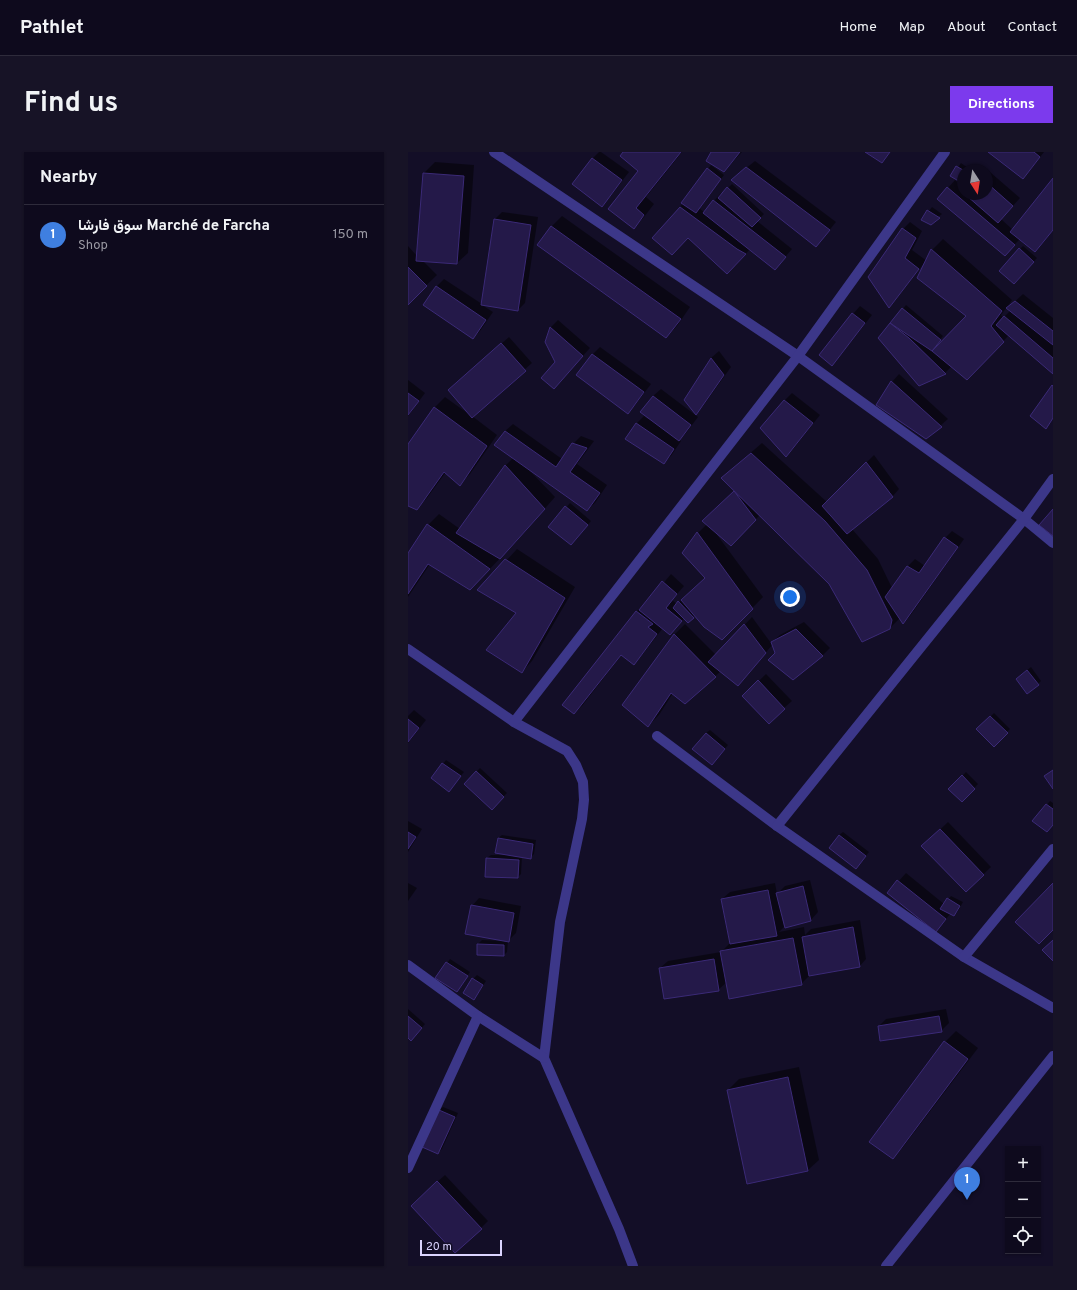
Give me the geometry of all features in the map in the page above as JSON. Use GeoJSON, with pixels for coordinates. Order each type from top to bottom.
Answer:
{"type":"FeatureCollection","features":[{"type":"Feature","properties":{"kind":"street"},"geometry":{"type":"LineString","coordinates":[[494,152],[798,356],[1024,519],[1053,543]]}},
{"type":"Feature","properties":{"kind":"street"},"geometry":{"type":"LineString","coordinates":[[514,722],[798,356],[945,152]]}},
{"type":"Feature","properties":{"kind":"street"},"geometry":{"type":"LineString","coordinates":[[777,826],[1024,519],[1053,479]]}},
{"type":"Feature","properties":{"kind":"street"},"geometry":{"type":"LineString","coordinates":[[408,649],[514,722],[567,751],[576,765],[583,782],[584,800],[582,819],[560,922],[544,1058],[619,1229],[633,1266]]}},
{"type":"Feature","properties":{"kind":"street"},"geometry":{"type":"LineString","coordinates":[[656,736],[777,826],[964,957],[1053,1008]]}},
{"type":"Feature","properties":{"kind":"street"},"geometry":{"type":"LineString","coordinates":[[964,957],[1053,849]]}},
{"type":"Feature","properties":{"kind":"street"},"geometry":{"type":"LineString","coordinates":[[408,965],[478,1016],[544,1058]]}},
{"type":"Feature","properties":{"kind":"street"},"geometry":{"type":"LineString","coordinates":[[408,1168],[478,1016]]}},
{"type":"Feature","properties":{"kind":"street"},"geometry":{"type":"LineString","coordinates":[[886,1266],[1053,1056]]}},
{"type":"Feature","properties":{"kind":"building"},"geometry":{"type":"Polygon","coordinates":[[[623,152],[681,152],[636,208],[644,215],[634,229],[608,209],[638,171],[620,156],[623,152]]]}},
{"type":"Feature","properties":{"kind":"building"},"geometry":{"type":"Polygon","coordinates":[[[711,152],[740,152],[724,172],[706,161],[711,152]]]}},
{"type":"Feature","properties":{"kind":"building"},"geometry":{"type":"Polygon","coordinates":[[[865,152],[890,152],[882,163],[865,152]]]}},
{"type":"Feature","properties":{"kind":"building"},"geometry":{"type":"Polygon","coordinates":[[[988,152],[1034,152],[1040,157],[1023,179],[988,152]]]}},
{"type":"Feature","properties":{"kind":"building"},"geometry":{"type":"Polygon","coordinates":[[[592,158],[622,180],[602,207],[572,184],[592,158]]]}},
{"type":"Feature","properties":{"kind":"building"},"geometry":{"type":"Polygon","coordinates":[[[956,166],[957,167],[957,180],[950,176],[956,166]]]}},
{"type":"Feature","properties":{"kind":"building"},"geometry":{"type":"Polygon","coordinates":[[[746,167],[830,230],[816,247],[731,180],[746,167]]]}},
{"type":"Feature","properties":{"kind":"building"},"geometry":{"type":"Polygon","coordinates":[[[707,168],[721,179],[696,213],[681,203],[707,168]]]}},
{"type":"Feature","properties":{"kind":"building"},"geometry":{"type":"Polygon","coordinates":[[[423,173],[464,176],[457,264],[416,261],[423,173]]]}},
{"type":"Feature","properties":{"kind":"building"},"geometry":{"type":"Polygon","coordinates":[[[1053,178],[1053,230],[1035,252],[1010,232],[1053,178]]]}},
{"type":"Feature","properties":{"kind":"building"},"geometry":{"type":"Polygon","coordinates":[[[727,187],[761,218],[752,227],[718,198],[727,187]]]}},
{"type":"Feature","properties":{"kind":"building"},"geometry":{"type":"Polygon","coordinates":[[[947,187],[957,196],[957,200],[962,200],[1015,245],[1005,256],[937,199],[947,187]]]}},
{"type":"Feature","properties":{"kind":"building"},"geometry":{"type":"Polygon","coordinates":[[[993,188],[1013,206],[998,223],[972,200],[993,200],[993,188]]]}},
{"type":"Feature","properties":{"kind":"building"},"geometry":{"type":"Polygon","coordinates":[[[713,200],[786,257],[775,270],[703,213],[713,200]]]}},
{"type":"Feature","properties":{"kind":"building"},"geometry":{"type":"Polygon","coordinates":[[[680,207],[746,254],[727,274],[688,238],[672,255],[652,238],[680,207]]]}},
{"type":"Feature","properties":{"kind":"building"},"geometry":{"type":"Polygon","coordinates":[[[927,210],[940,218],[931,225],[921,220],[927,210]]]}},
{"type":"Feature","properties":{"kind":"building"},"geometry":{"type":"Polygon","coordinates":[[[494,219],[531,225],[518,311],[481,305],[494,219]]]}},
{"type":"Feature","properties":{"kind":"building"},"geometry":{"type":"Polygon","coordinates":[[[551,226],[681,319],[666,338],[537,245],[551,226]]]}},
{"type":"Feature","properties":{"kind":"building"},"geometry":{"type":"Polygon","coordinates":[[[902,228],[916,238],[905,258],[919,269],[889,308],[868,277],[902,228]]]}},
{"type":"Feature","properties":{"kind":"building"},"geometry":{"type":"Polygon","coordinates":[[[1019,248],[1034,262],[1014,284],[999,271],[1019,248]]]}},
{"type":"Feature","properties":{"kind":"building"},"geometry":{"type":"Polygon","coordinates":[[[931,249],[1002,311],[991,326],[1004,342],[967,380],[932,351],[966,316],[917,278],[931,249]]]}},
{"type":"Feature","properties":{"kind":"building"},"geometry":{"type":"Polygon","coordinates":[[[408,267],[427,286],[408,305],[408,267]]]}},
{"type":"Feature","properties":{"kind":"building"},"geometry":{"type":"Polygon","coordinates":[[[436,286],[486,320],[473,339],[423,305],[436,286]]]}},
{"type":"Feature","properties":{"kind":"building"},"geometry":{"type":"Polygon","coordinates":[[[1015,301],[1053,331],[1053,345],[1006,308],[1015,301]]]}},
{"type":"Feature","properties":{"kind":"building"},"geometry":{"type":"Polygon","coordinates":[[[902,308],[941,340],[932,351],[890,323],[902,308]]]}},
{"type":"Feature","properties":{"kind":"building"},"geometry":{"type":"Polygon","coordinates":[[[852,313],[865,323],[832,366],[819,355],[852,313]]]}},
{"type":"Feature","properties":{"kind":"building"},"geometry":{"type":"Polygon","coordinates":[[[1004,316],[1053,358],[1053,374],[996,325],[1004,316]]]}},
{"type":"Feature","properties":{"kind":"building"},"geometry":{"type":"Polygon","coordinates":[[[890,323],[909,338],[946,374],[919,386],[878,338],[890,323]]]}},
{"type":"Feature","properties":{"kind":"building"},"geometry":{"type":"Polygon","coordinates":[[[550,327],[583,356],[554,389],[541,378],[555,362],[545,342],[550,327]]]}},
{"type":"Feature","properties":{"kind":"building"},"geometry":{"type":"Polygon","coordinates":[[[501,343],[526,371],[472,418],[448,390],[501,343]]]}},
{"type":"Feature","properties":{"kind":"building"},"geometry":{"type":"Polygon","coordinates":[[[592,354],[644,392],[628,414],[576,375],[592,354]]]}},
{"type":"Feature","properties":{"kind":"building"},"geometry":{"type":"Polygon","coordinates":[[[711,358],[724,375],[696,415],[684,400],[711,358]]]}},
{"type":"Feature","properties":{"kind":"building"},"geometry":{"type":"Polygon","coordinates":[[[891,381],[942,427],[926,439],[876,405],[891,381]]]}},
{"type":"Feature","properties":{"kind":"building"},"geometry":{"type":"Polygon","coordinates":[[[1052,385],[1053,418],[1046,429],[1030,416],[1052,385]]]}},
{"type":"Feature","properties":{"kind":"building"},"geometry":{"type":"Polygon","coordinates":[[[408,393],[419,401],[408,415],[408,393]]]}},
{"type":"Feature","properties":{"kind":"building"},"geometry":{"type":"Polygon","coordinates":[[[653,396],[691,425],[679,441],[640,412],[653,396]]]}},
{"type":"Feature","properties":{"kind":"building"},"geometry":{"type":"Polygon","coordinates":[[[784,400],[813,423],[786,457],[760,428],[784,400]]]}},
{"type":"Feature","properties":{"kind":"building"},"geometry":{"type":"Polygon","coordinates":[[[434,407],[487,446],[460,486],[444,472],[417,510],[408,506],[408,444],[434,407]]]}},
{"type":"Feature","properties":{"kind":"building"},"geometry":{"type":"Polygon","coordinates":[[[636,423],[674,449],[664,464],[625,439],[636,423]]]}},
{"type":"Feature","properties":{"kind":"building"},"geometry":{"type":"Polygon","coordinates":[[[505,431],[556,467],[572,443],[587,448],[570,472],[600,493],[587,511],[494,445],[505,431]]]}},
{"type":"Feature","properties":{"kind":"building"},"geometry":{"type":"Polygon","coordinates":[[[751,453],[825,521],[867,570],[892,620],[890,629],[862,642],[829,584],[721,478],[751,453]]]}},
{"type":"Feature","properties":{"kind":"building"},"geometry":{"type":"Polygon","coordinates":[[[866,462],[893,497],[847,534],[822,506],[866,462]]]}},
{"type":"Feature","properties":{"kind":"building"},"geometry":{"type":"Polygon","coordinates":[[[505,465],[545,509],[500,559],[456,533],[505,465]]]}},
{"type":"Feature","properties":{"kind":"building"},"geometry":{"type":"Polygon","coordinates":[[[734,491],[756,520],[731,546],[702,521],[734,491]]]}},
{"type":"Feature","properties":{"kind":"building"},"geometry":{"type":"Polygon","coordinates":[[[565,506],[588,525],[571,545],[548,527],[565,506]]]}},
{"type":"Feature","properties":{"kind":"building"},"geometry":{"type":"Polygon","coordinates":[[[1053,509],[1053,536],[1039,525],[1053,509]]]}},
{"type":"Feature","properties":{"kind":"building"},"geometry":{"type":"Polygon","coordinates":[[[427,524],[490,569],[470,590],[428,564],[408,594],[408,553],[427,524]]]}},
{"type":"Feature","properties":{"kind":"building"},"geometry":{"type":"Polygon","coordinates":[[[697,532],[753,609],[722,640],[704,627],[681,600],[705,578],[682,553],[697,532]]]}},
{"type":"Feature","properties":{"kind":"building"},"geometry":{"type":"Polygon","coordinates":[[[944,537],[958,547],[903,624],[885,597],[907,566],[919,573],[944,537]]]}},
{"type":"Feature","properties":{"kind":"building"},"geometry":{"type":"Polygon","coordinates":[[[505,559],[565,598],[522,673],[486,650],[516,613],[477,590],[505,559]]]}},
{"type":"Feature","properties":{"kind":"building"},"geometry":{"type":"Polygon","coordinates":[[[662,581],[677,594],[666,608],[682,621],[670,635],[639,610],[662,581]]]}},
{"type":"Feature","properties":{"kind":"building"},"geometry":{"type":"Polygon","coordinates":[[[678,601],[694,618],[688,623],[673,608],[678,601]]]}},
{"type":"Feature","properties":{"kind":"building"},"geometry":{"type":"Polygon","coordinates":[[[636,611],[653,624],[648,627],[657,634],[634,665],[621,655],[574,714],[562,705],[636,611]]]}},
{"type":"Feature","properties":{"kind":"building"},"geometry":{"type":"Polygon","coordinates":[[[744,624],[766,653],[738,686],[708,662],[744,624]]]}},
{"type":"Feature","properties":{"kind":"building"},"geometry":{"type":"Polygon","coordinates":[[[796,629],[823,656],[793,680],[768,660],[775,653],[771,642],[796,629]]]}},
{"type":"Feature","properties":{"kind":"building"},"geometry":{"type":"Polygon","coordinates":[[[674,634],[716,677],[685,704],[671,693],[648,727],[622,705],[674,634]]]}},
{"type":"Feature","properties":{"kind":"building"},"geometry":{"type":"Polygon","coordinates":[[[1027,670],[1039,685],[1027,694],[1016,679],[1027,670]]]}},
{"type":"Feature","properties":{"kind":"building"},"geometry":{"type":"Polygon","coordinates":[[[758,680],[785,709],[769,724],[742,696],[758,680]]]}},
{"type":"Feature","properties":{"kind":"building"},"geometry":{"type":"Polygon","coordinates":[[[990,716],[1008,733],[994,747],[976,729],[990,716]]]}},
{"type":"Feature","properties":{"kind":"building"},"geometry":{"type":"Polygon","coordinates":[[[408,719],[419,728],[408,742],[408,719]]]}},
{"type":"Feature","properties":{"kind":"building"},"geometry":{"type":"Polygon","coordinates":[[[706,733],[725,749],[712,765],[692,749],[706,733]]]}},
{"type":"Feature","properties":{"kind":"building"},"geometry":{"type":"Polygon","coordinates":[[[442,763],[461,776],[449,792],[431,778],[442,763]]]}},
{"type":"Feature","properties":{"kind":"building"},"geometry":{"type":"Polygon","coordinates":[[[1053,770],[1053,789],[1044,776],[1053,770]]]}},
{"type":"Feature","properties":{"kind":"building"},"geometry":{"type":"Polygon","coordinates":[[[476,771],[504,797],[492,810],[464,784],[476,771]]]}},
{"type":"Feature","properties":{"kind":"building"},"geometry":{"type":"Polygon","coordinates":[[[962,775],[975,789],[962,802],[948,789],[962,775]]]}},
{"type":"Feature","properties":{"kind":"building"},"geometry":{"type":"Polygon","coordinates":[[[1046,804],[1053,809],[1053,825],[1047,832],[1032,821],[1046,804]]]}},
{"type":"Feature","properties":{"kind":"building"},"geometry":{"type":"Polygon","coordinates":[[[940,829],[984,875],[966,892],[921,846],[940,829]]]}},
{"type":"Feature","properties":{"kind":"building"},"geometry":{"type":"Polygon","coordinates":[[[408,832],[416,837],[408,849],[408,832]]]}},
{"type":"Feature","properties":{"kind":"building"},"geometry":{"type":"Polygon","coordinates":[[[839,835],[866,856],[856,869],[829,848],[839,835]]]}},
{"type":"Feature","properties":{"kind":"building"},"geometry":{"type":"Polygon","coordinates":[[[498,838],[533,844],[531,859],[495,853],[498,838]]]}},
{"type":"Feature","properties":{"kind":"building"},"geometry":{"type":"Polygon","coordinates":[[[486,858],[519,860],[518,878],[485,877],[486,858]]]}},
{"type":"Feature","properties":{"kind":"building"},"geometry":{"type":"Polygon","coordinates":[[[897,880],[946,919],[936,932],[887,893],[897,880]]]}},
{"type":"Feature","properties":{"kind":"building"},"geometry":{"type":"Polygon","coordinates":[[[1053,883],[1053,930],[1039,944],[1015,922],[1053,883]]]}},
{"type":"Feature","properties":{"kind":"building"},"geometry":{"type":"Polygon","coordinates":[[[803,886],[811,921],[785,928],[776,893],[803,886]]]}},
{"type":"Feature","properties":{"kind":"building"},"geometry":{"type":"Polygon","coordinates":[[[768,890],[777,936],[730,944],[721,899],[768,890]]]}},
{"type":"Feature","properties":{"kind":"building"},"geometry":{"type":"Polygon","coordinates":[[[947,898],[960,906],[954,916],[940,909],[947,898]]]}},
{"type":"Feature","properties":{"kind":"building"},"geometry":{"type":"Polygon","coordinates":[[[471,905],[514,913],[509,942],[465,934],[471,905]]]}},
{"type":"Feature","properties":{"kind":"building"},"geometry":{"type":"Polygon","coordinates":[[[853,927],[860,967],[809,976],[802,937],[853,927]]]}},
{"type":"Feature","properties":{"kind":"building"},"geometry":{"type":"Polygon","coordinates":[[[793,938],[802,985],[729,999],[720,951],[793,938]]]}},
{"type":"Feature","properties":{"kind":"building"},"geometry":{"type":"Polygon","coordinates":[[[1053,940],[1053,961],[1042,950],[1053,940]]]}},
{"type":"Feature","properties":{"kind":"building"},"geometry":{"type":"Polygon","coordinates":[[[477,944],[504,945],[504,956],[477,955],[477,944]]]}},
{"type":"Feature","properties":{"kind":"building"},"geometry":{"type":"Polygon","coordinates":[[[714,959],[719,991],[664,999],[659,968],[714,959]]]}},
{"type":"Feature","properties":{"kind":"building"},"geometry":{"type":"Polygon","coordinates":[[[446,962],[468,976],[457,992],[435,978],[446,962]]]}},
{"type":"Feature","properties":{"kind":"building"},"geometry":{"type":"Polygon","coordinates":[[[472,978],[483,985],[474,1000],[463,993],[472,978]]]}},
{"type":"Feature","properties":{"kind":"building"},"geometry":{"type":"Polygon","coordinates":[[[408,1016],[422,1028],[411,1041],[408,1038],[408,1016]]]}},
{"type":"Feature","properties":{"kind":"building"},"geometry":{"type":"Polygon","coordinates":[[[939,1016],[942,1032],[880,1041],[878,1026],[939,1016]]]}},
{"type":"Feature","properties":{"kind":"building"},"geometry":{"type":"Polygon","coordinates":[[[944,1041],[968,1059],[893,1159],[869,1142],[944,1041]]]}},
{"type":"Feature","properties":{"kind":"building"},"geometry":{"type":"Polygon","coordinates":[[[788,1077],[808,1171],[747,1184],[727,1090],[788,1077]]]}},
{"type":"Feature","properties":{"kind":"building"},"geometry":{"type":"Polygon","coordinates":[[[439,1110],[455,1117],[438,1154],[422,1147],[439,1110]]]}},
{"type":"Feature","properties":{"kind":"building"},"geometry":{"type":"Polygon","coordinates":[[[437,1181],[482,1229],[455,1253],[411,1206],[437,1181]]]}},
{"type":"Feature","properties":{"kind":"place","name":"سوق فارشا Marché de Farcha"},"geometry":{"type":"Point","coordinates":[967,1200]}}]}
